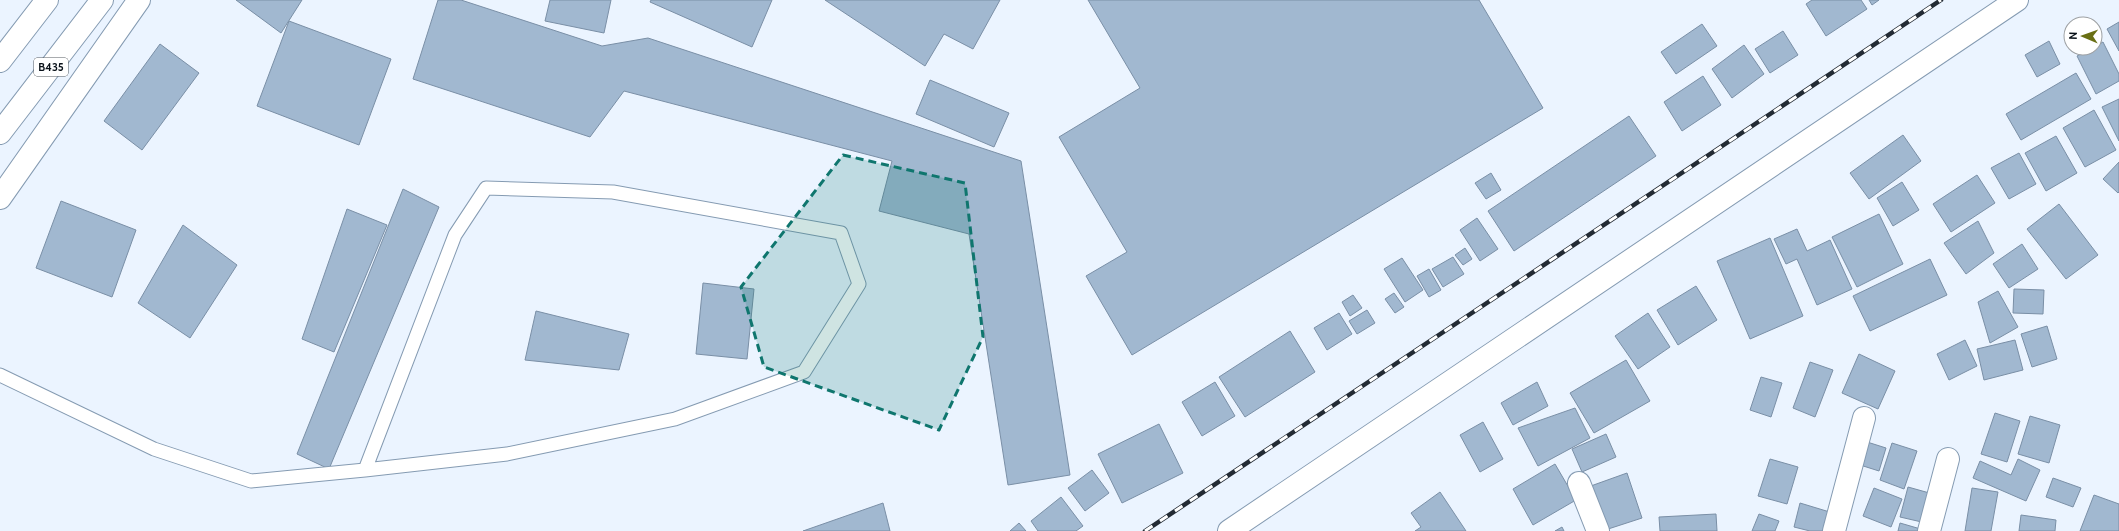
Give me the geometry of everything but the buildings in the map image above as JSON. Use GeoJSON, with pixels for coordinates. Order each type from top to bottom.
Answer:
{"type":"FeatureCollection","features":[{"type":"Feature","properties":{"kind":"street"},"geometry":{"type":"LineString","coordinates":[[0,61],[47,0]]}},
{"type":"Feature","properties":{"kind":"street","name":"B435"},"geometry":{"type":"LineString","coordinates":[[0,133],[102,0]]}},
{"type":"Feature","properties":{"kind":"street"},"geometry":{"type":"LineString","coordinates":[[0,198],[139,0]]}},
{"type":"Feature","properties":{"kind":"street"},"geometry":{"type":"LineString","coordinates":[[1229,531],[2016,0]]}},
{"type":"Feature","properties":{"kind":"street"},"geometry":{"type":"LineString","coordinates":[[1834,531],[1864,418]]}},
{"type":"Feature","properties":{"kind":"street"},"geometry":{"type":"LineString","coordinates":[[1929,531],[1948,459]]}},
{"type":"Feature","properties":{"kind":"street"},"geometry":{"type":"LineString","coordinates":[[1580,483],[1598,531]]}},
{"type":"Feature","properties":{"kind":"lane"},"geometry":{"type":"LineString","coordinates":[[0,375],[154,449],[251,481],[365,470],[507,454],[675,419],[804,372],[859,284],[842,233],[613,192],[486,188],[455,235],[365,470]]}},
{"type":"Feature","properties":{"kind":"highlighted area"},"geometry":{"type":"Polygon","coordinates":[[[843,155],[965,183],[983,337],[939,430],[764,367],[741,287],[843,155]]]}},
{"type":"Feature","properties":{"kind":"railway"},"geometry":{"type":"LineString","coordinates":[[1145,531],[1941,0]]}}]}
